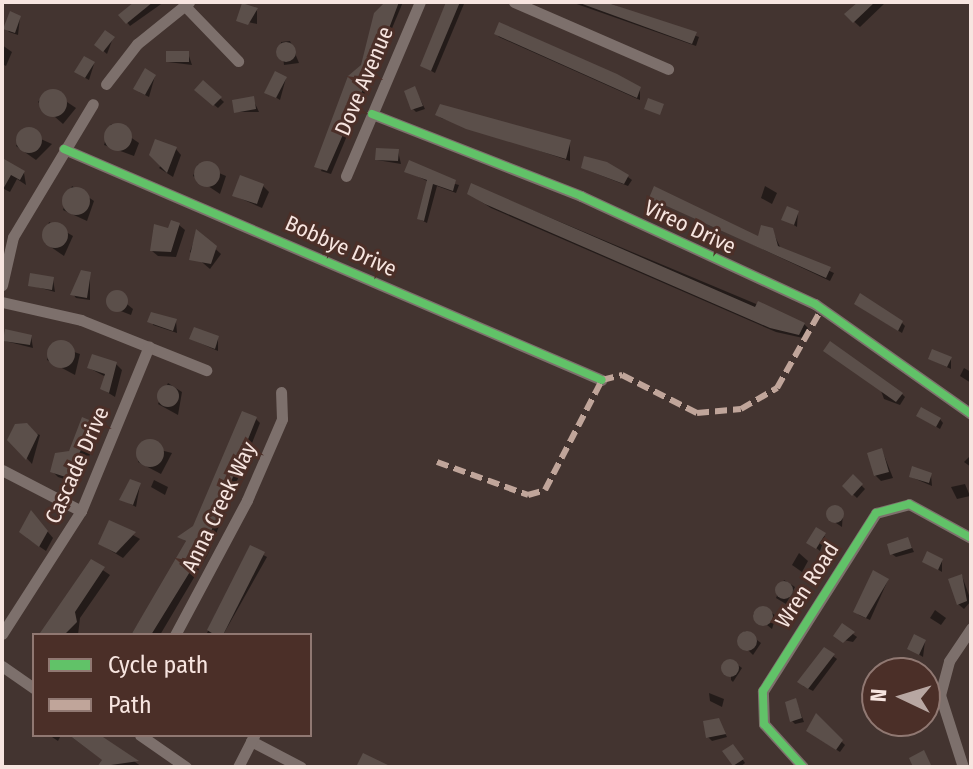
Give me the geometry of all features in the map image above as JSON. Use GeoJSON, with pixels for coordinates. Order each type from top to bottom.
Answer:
{"type":"FeatureCollection","features":[{"type":"Feature","properties":{"kind":"street","name":"Dove Avenue"},"geometry":{"type":"LineString","coordinates":[[346,176],[420,2]]}},
{"type":"Feature","properties":{"kind":"street"},"geometry":{"type":"LineString","coordinates":[[514,2],[668,69]]}},
{"type":"Feature","properties":{"kind":"street"},"geometry":{"type":"LineString","coordinates":[[106,84],[137,44],[187,4],[238,61]]}},
{"type":"Feature","properties":{"kind":"street"},"geometry":{"type":"LineString","coordinates":[[2,285],[13,237],[93,104]]}},
{"type":"Feature","properties":{"kind":"street","name":"Vireo Drive"},"geometry":{"type":"LineString","coordinates":[[372,114],[581,196],[815,304],[971,414]]}},
{"type":"Feature","properties":{"kind":"street","name":"Bobbye Drive"},"geometry":{"type":"LineString","coordinates":[[64,149],[602,380]]}},
{"type":"Feature","properties":{"kind":"street"},"geometry":{"type":"LineString","coordinates":[[2,302],[149,346],[206,370]]}},
{"type":"Feature","properties":{"kind":"street","name":"Cascade Drive"},"geometry":{"type":"LineString","coordinates":[[2,634],[81,511],[149,346]]}},
{"type":"Feature","properties":{"kind":"street","name":"Anna Creek Way"},"geometry":{"type":"LineString","coordinates":[[176,633],[247,500],[282,419],[281,392]]}},
{"type":"Feature","properties":{"kind":"street"},"geometry":{"type":"LineString","coordinates":[[2,470],[81,511]]}},
{"type":"Feature","properties":{"kind":"street","name":"Wren Road"},"geometry":{"type":"LineString","coordinates":[[803,767],[764,724],[763,691],[876,513],[909,504],[970,535]]}},
{"type":"Feature","properties":{"kind":"street"},"geometry":{"type":"LineString","coordinates":[[963,767],[940,695],[949,661],[971,628]]}},
{"type":"Feature","properties":{"kind":"street"},"geometry":{"type":"LineString","coordinates":[[2,666],[32,687]]}},
{"type":"Feature","properties":{"kind":"street"},"geometry":{"type":"LineString","coordinates":[[143,737],[186,767]]}},
{"type":"Feature","properties":{"kind":"street"},"geometry":{"type":"LineString","coordinates":[[238,767],[253,738],[301,767]]}},
{"type":"Feature","properties":{"kind":"building"},"geometry":{"type":"Polygon","coordinates":[[[134,2],[153,2],[126,24],[118,15],[134,2]]]}},
{"type":"Feature","properties":{"kind":"building"},"geometry":{"type":"Polygon","coordinates":[[[385,2],[399,2],[385,39],[327,171],[314,167],[348,76],[361,65],[374,13],[385,2]]]}},
{"type":"Feature","properties":{"kind":"building"},"geometry":{"type":"Polygon","coordinates":[[[446,2],[460,2],[431,71],[420,66],[446,2]]]}},
{"type":"Feature","properties":{"kind":"building"},"geometry":{"type":"Polygon","coordinates":[[[577,2],[605,2],[697,32],[692,44],[577,2]]]}},
{"type":"Feature","properties":{"kind":"building"},"geometry":{"type":"Polygon","coordinates":[[[858,2],[875,2],[853,23],[844,14],[858,2]]]}},
{"type":"Feature","properties":{"kind":"building"},"geometry":{"type":"Polygon","coordinates":[[[242,3],[258,8],[248,25],[236,21],[242,3]]]}},
{"type":"Feature","properties":{"kind":"building"},"geometry":{"type":"Polygon","coordinates":[[[10,11],[21,16],[15,33],[3,29],[10,11]]]}},
{"type":"Feature","properties":{"kind":"building"},"geometry":{"type":"Polygon","coordinates":[[[499,22],[641,87],[637,98],[494,34],[499,22]]]}},
{"type":"Feature","properties":{"kind":"building"},"geometry":{"type":"Polygon","coordinates":[[[105,30],[115,37],[103,52],[94,45],[105,30]]]}},
{"type":"Feature","properties":{"kind":"building"},"geometry":{"type":"Polygon","coordinates":[[[286,42],[293,45],[296,52],[293,59],[286,62],[279,59],[276,52],[279,45],[286,42]]]}},
{"type":"Feature","properties":{"kind":"building"},"geometry":{"type":"Polygon","coordinates":[[[166,51],[189,51],[189,62],[166,62],[166,51]]]}},
{"type":"Feature","properties":{"kind":"building"},"geometry":{"type":"Polygon","coordinates":[[[84,56],[95,62],[85,78],[74,72],[84,56]]]}},
{"type":"Feature","properties":{"kind":"building"},"geometry":{"type":"Polygon","coordinates":[[[145,68],[156,75],[145,95],[133,89],[145,68]]]}},
{"type":"Feature","properties":{"kind":"building"},"geometry":{"type":"Polygon","coordinates":[[[275,71],[287,77],[276,98],[264,93],[275,71]]]}},
{"type":"Feature","properties":{"kind":"building"},"geometry":{"type":"Polygon","coordinates":[[[203,80],[222,97],[213,106],[194,90],[203,80]]]}},
{"type":"Feature","properties":{"kind":"building"},"geometry":{"type":"Polygon","coordinates":[[[415,86],[423,106],[411,110],[404,91],[415,86]]]}},
{"type":"Feature","properties":{"kind":"building"},"geometry":{"type":"Polygon","coordinates":[[[53,89],[63,93],[67,103],[63,113],[53,117],[43,113],[39,103],[43,93],[53,89]]]}},
{"type":"Feature","properties":{"kind":"building"},"geometry":{"type":"Polygon","coordinates":[[[254,96],[256,109],[234,113],[232,100],[254,96]]]}},
{"type":"Feature","properties":{"kind":"building"},"geometry":{"type":"Polygon","coordinates":[[[648,98],[664,104],[660,115],[644,109],[648,98]]]}},
{"type":"Feature","properties":{"kind":"building"},"geometry":{"type":"Polygon","coordinates":[[[440,104],[571,140],[566,159],[466,129],[435,115],[440,104]]]}},
{"type":"Feature","properties":{"kind":"building"},"geometry":{"type":"Polygon","coordinates":[[[118,123],[128,127],[132,137],[128,147],[118,151],[108,147],[104,137],[108,127],[118,123]]]}},
{"type":"Feature","properties":{"kind":"building"},"geometry":{"type":"Polygon","coordinates":[[[29,127],[38,131],[42,140],[38,149],[29,153],[20,149],[16,140],[20,131],[29,127]]]}},
{"type":"Feature","properties":{"kind":"building"},"geometry":{"type":"Polygon","coordinates":[[[155,139],[177,147],[167,173],[149,155],[155,139]]]}},
{"type":"Feature","properties":{"kind":"building"},"geometry":{"type":"Polygon","coordinates":[[[376,148],[399,149],[398,161],[375,160],[376,148]]]}},
{"type":"Feature","properties":{"kind":"building"},"geometry":{"type":"Polygon","coordinates":[[[584,156],[607,162],[629,175],[624,184],[581,168],[584,156]]]}},
{"type":"Feature","properties":{"kind":"building"},"geometry":{"type":"Polygon","coordinates":[[[4,159],[25,171],[20,180],[11,175],[2,191],[4,159]]]}},
{"type":"Feature","properties":{"kind":"building"},"geometry":{"type":"Polygon","coordinates":[[[409,160],[456,180],[453,191],[433,184],[424,221],[417,219],[427,180],[404,172],[409,160]]]}},
{"type":"Feature","properties":{"kind":"building"},"geometry":{"type":"Polygon","coordinates":[[[207,161],[216,165],[220,174],[216,183],[207,187],[198,183],[194,174],[198,165],[207,161]]]}},
{"type":"Feature","properties":{"kind":"building"},"geometry":{"type":"Polygon","coordinates":[[[240,175],[264,184],[257,204],[232,196],[240,175]]]}},
{"type":"Feature","properties":{"kind":"building"},"geometry":{"type":"Polygon","coordinates":[[[471,183],[755,307],[758,301],[805,323],[799,335],[770,328],[485,204],[467,194],[471,183]]]}},
{"type":"Feature","properties":{"kind":"building"},"geometry":{"type":"Polygon","coordinates":[[[654,186],[758,236],[761,225],[773,228],[778,246],[831,267],[826,278],[649,198],[654,186]]]}},
{"type":"Feature","properties":{"kind":"building"},"geometry":{"type":"Polygon","coordinates":[[[76,187],[86,191],[90,201],[86,211],[76,215],[66,211],[62,201],[66,191],[76,187]]]}},
{"type":"Feature","properties":{"kind":"building"},"geometry":{"type":"Polygon","coordinates":[[[787,206],[799,211],[794,225],[781,220],[787,206]]]}},
{"type":"Feature","properties":{"kind":"building"},"geometry":{"type":"Polygon","coordinates":[[[171,220],[180,223],[171,252],[150,251],[154,224],[168,228],[171,220]]]}},
{"type":"Feature","properties":{"kind":"building"},"geometry":{"type":"Polygon","coordinates":[[[55,222],[64,226],[68,235],[64,244],[55,248],[46,244],[42,235],[46,226],[55,222]]]}},
{"type":"Feature","properties":{"kind":"building"},"geometry":{"type":"Polygon","coordinates":[[[196,229],[217,246],[211,264],[189,260],[196,229]]]}},
{"type":"Feature","properties":{"kind":"building"},"geometry":{"type":"Polygon","coordinates":[[[81,270],[91,272],[87,298],[70,295],[81,270]]]}},
{"type":"Feature","properties":{"kind":"building"},"geometry":{"type":"Polygon","coordinates":[[[30,273],[54,277],[52,290],[28,286],[30,273]]]}},
{"type":"Feature","properties":{"kind":"building"},"geometry":{"type":"Polygon","coordinates":[[[117,290],[125,293],[128,301],[125,309],[117,312],[109,309],[106,301],[109,293],[117,290]]]}},
{"type":"Feature","properties":{"kind":"building"},"geometry":{"type":"Polygon","coordinates":[[[860,293],[903,321],[898,331],[854,304],[860,293]]]}},
{"type":"Feature","properties":{"kind":"building"},"geometry":{"type":"Polygon","coordinates":[[[151,312],[177,319],[173,331],[147,322],[151,312]]]}},
{"type":"Feature","properties":{"kind":"building"},"geometry":{"type":"Polygon","coordinates":[[[194,327],[219,336],[215,349],[189,339],[194,327]]]}},
{"type":"Feature","properties":{"kind":"building"},"geometry":{"type":"Polygon","coordinates":[[[5,329],[32,335],[30,345],[3,341],[5,329]]]}},
{"type":"Feature","properties":{"kind":"building"},"geometry":{"type":"Polygon","coordinates":[[[61,340],[71,344],[75,354],[71,364],[61,368],[51,364],[47,354],[51,344],[61,340]]]}},
{"type":"Feature","properties":{"kind":"building"},"geometry":{"type":"Polygon","coordinates":[[[830,341],[903,393],[896,402],[823,351],[830,341]]]}},
{"type":"Feature","properties":{"kind":"building"},"geometry":{"type":"Polygon","coordinates":[[[932,349],[952,357],[947,367],[928,359],[932,349]]]}},
{"type":"Feature","properties":{"kind":"building"},"geometry":{"type":"Polygon","coordinates":[[[92,354],[117,362],[109,393],[100,389],[105,374],[87,368],[92,354]]]}},
{"type":"Feature","properties":{"kind":"building"},"geometry":{"type":"Polygon","coordinates":[[[168,385],[176,388],[179,396],[176,404],[168,407],[160,404],[157,396],[160,388],[168,385]]]}},
{"type":"Feature","properties":{"kind":"building"},"geometry":{"type":"Polygon","coordinates":[[[921,407],[941,418],[936,427],[916,416],[921,407]]]}},
{"type":"Feature","properties":{"kind":"building"},"geometry":{"type":"Polygon","coordinates":[[[242,411],[257,417],[204,549],[152,633],[132,633],[186,541],[177,537],[193,526],[242,411]]]}},
{"type":"Feature","properties":{"kind":"building"},"geometry":{"type":"Polygon","coordinates":[[[82,417],[94,422],[72,469],[75,480],[50,472],[55,453],[69,451],[82,417]]]}},
{"type":"Feature","properties":{"kind":"building"},"geometry":{"type":"Polygon","coordinates":[[[27,423],[38,435],[26,460],[7,440],[15,424],[27,423]]]}},
{"type":"Feature","properties":{"kind":"building"},"geometry":{"type":"Polygon","coordinates":[[[150,439],[160,443],[164,453],[160,463],[150,467],[140,463],[136,453],[140,443],[150,439]]]}},
{"type":"Feature","properties":{"kind":"building"},"geometry":{"type":"Polygon","coordinates":[[[882,448],[889,472],[874,476],[867,453],[882,448]]]}},
{"type":"Feature","properties":{"kind":"building"},"geometry":{"type":"Polygon","coordinates":[[[912,466],[932,473],[929,483],[909,477],[912,466]]]}},
{"type":"Feature","properties":{"kind":"building"},"geometry":{"type":"Polygon","coordinates":[[[853,474],[863,484],[852,496],[842,486],[853,474]]]}},
{"type":"Feature","properties":{"kind":"building"},"geometry":{"type":"Polygon","coordinates":[[[130,479],[141,483],[133,505],[119,500],[130,479]]]}},
{"type":"Feature","properties":{"kind":"building"},"geometry":{"type":"Polygon","coordinates":[[[835,505],[844,514],[835,523],[826,514],[835,505]]]}},
{"type":"Feature","properties":{"kind":"building"},"geometry":{"type":"Polygon","coordinates":[[[31,510],[48,531],[39,547],[19,532],[31,510]]]}},
{"type":"Feature","properties":{"kind":"building"},"geometry":{"type":"Polygon","coordinates":[[[109,520],[136,532],[116,553],[98,544],[109,520]]]}},
{"type":"Feature","properties":{"kind":"building"},"geometry":{"type":"Polygon","coordinates":[[[816,527],[826,533],[816,549],[806,543],[816,527]]]}},
{"type":"Feature","properties":{"kind":"building"},"geometry":{"type":"Polygon","coordinates":[[[908,537],[912,548],[890,555],[887,544],[908,537]]]}},
{"type":"Feature","properties":{"kind":"building"},"geometry":{"type":"Polygon","coordinates":[[[250,545],[265,552],[224,633],[207,630],[250,545]]]}},
{"type":"Feature","properties":{"kind":"building"},"geometry":{"type":"Polygon","coordinates":[[[927,551],[943,559],[938,570],[922,562],[927,551]]]}},
{"type":"Feature","properties":{"kind":"building"},"geometry":{"type":"Polygon","coordinates":[[[91,559],[105,567],[75,612],[77,622],[66,633],[40,633],[91,559]]]}},
{"type":"Feature","properties":{"kind":"building"},"geometry":{"type":"Polygon","coordinates":[[[873,570],[889,579],[866,618],[853,612],[873,570]]]}},
{"type":"Feature","properties":{"kind":"building"},"geometry":{"type":"Polygon","coordinates":[[[962,574],[967,601],[957,605],[948,579],[962,574]]]}},
{"type":"Feature","properties":{"kind":"building"},"geometry":{"type":"Polygon","coordinates":[[[780,581],[788,581],[793,590],[791,597],[780,599],[775,594],[775,586],[780,581]]]}},
{"type":"Feature","properties":{"kind":"building"},"geometry":{"type":"Polygon","coordinates":[[[763,606],[770,609],[773,616],[770,623],[763,626],[756,623],[753,616],[756,609],[763,606]]]}},
{"type":"Feature","properties":{"kind":"building"},"geometry":{"type":"Polygon","coordinates":[[[842,623],[855,632],[843,643],[833,636],[842,623]]]}},
{"type":"Feature","properties":{"kind":"building"},"geometry":{"type":"Polygon","coordinates":[[[747,631],[754,634],[757,641],[754,648],[747,651],[740,648],[737,641],[740,634],[747,631]]]}},
{"type":"Feature","properties":{"kind":"building"},"geometry":{"type":"Polygon","coordinates":[[[914,634],[926,640],[919,655],[907,649],[914,634]]]}},
{"type":"Feature","properties":{"kind":"building"},"geometry":{"type":"Polygon","coordinates":[[[824,647],[835,654],[808,689],[797,682],[824,647]]]}},
{"type":"Feature","properties":{"kind":"building"},"geometry":{"type":"Polygon","coordinates":[[[730,659],[739,668],[730,677],[721,668],[730,659]]]}},
{"type":"Feature","properties":{"kind":"building"},"geometry":{"type":"Polygon","coordinates":[[[796,698],[802,718],[790,722],[785,702],[796,698]]]}},
{"type":"Feature","properties":{"kind":"building"},"geometry":{"type":"Polygon","coordinates":[[[816,713],[843,740],[836,750],[806,731],[816,713]]]}},
{"type":"Feature","properties":{"kind":"building"},"geometry":{"type":"Polygon","coordinates":[[[719,718],[726,734],[706,738],[703,721],[719,718]]]}},
{"type":"Feature","properties":{"kind":"building"},"geometry":{"type":"Polygon","coordinates":[[[72,737],[103,737],[139,761],[97,767],[102,760],[72,737]]]}},
{"type":"Feature","properties":{"kind":"building"},"geometry":{"type":"Polygon","coordinates":[[[733,744],[744,759],[733,766],[722,751],[733,744]]]}},
{"type":"Feature","properties":{"kind":"building"},"geometry":{"type":"Polygon","coordinates":[[[924,750],[932,767],[913,767],[909,758],[924,750]]]}},
{"type":"Feature","properties":{"kind":"building"},"geometry":{"type":"Polygon","coordinates":[[[363,753],[392,767],[356,767],[363,753]]]}},
{"type":"Feature","properties":{"kind":"marked path"},"geometry":{"type":"LineString","coordinates":[[437,462],[528,495],[545,490],[602,380],[622,375],[697,413],[741,409],[777,388],[822,308]]}},
{"type":"Feature","properties":{"kind":"cycle path"},"geometry":{"type":"LineString","coordinates":[[372,114],[581,196],[815,304],[971,414]]}},
{"type":"Feature","properties":{"kind":"cycle path"},"geometry":{"type":"LineString","coordinates":[[64,149],[602,380]]}},
{"type":"Feature","properties":{"kind":"cycle path"},"geometry":{"type":"LineString","coordinates":[[803,767],[764,724],[763,691],[876,513],[909,504],[971,538]]}}]}
